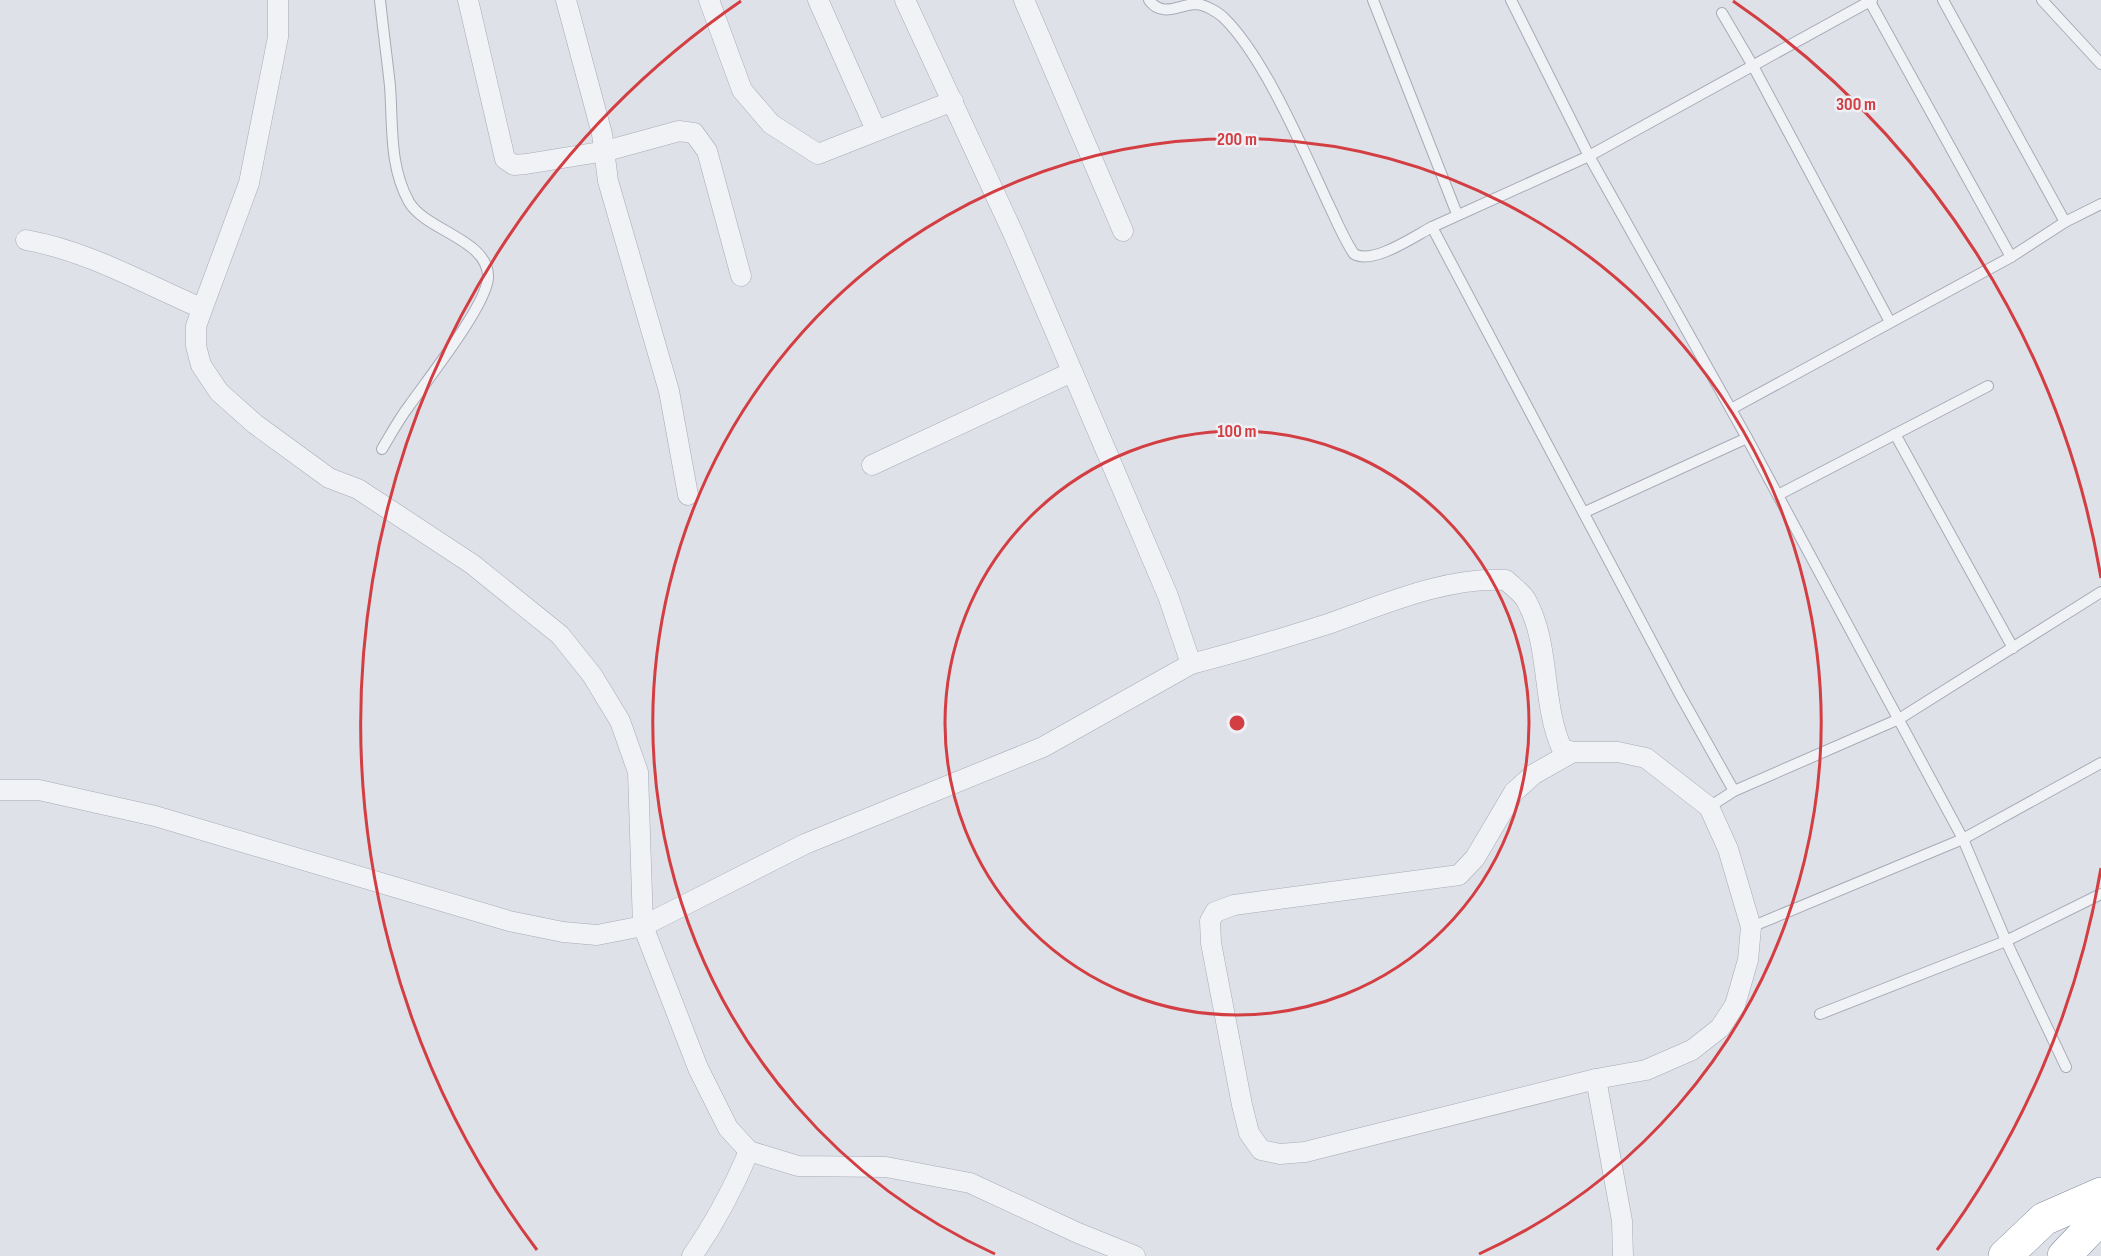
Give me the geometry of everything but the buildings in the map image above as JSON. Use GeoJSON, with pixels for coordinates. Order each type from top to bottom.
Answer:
{"type":"FeatureCollection","features":[{"type":"Feature","properties":{"kind":"highway"},"geometry":{"type":"LineString","coordinates":[[2005,1256],[2044,1219],[2101,1194]]}},
{"type":"Feature","properties":{"kind":"highway"},"geometry":{"type":"LineString","coordinates":[[2065,1255],[2101,1217]]}},
{"type":"Feature","properties":{"kind":"street"},"geometry":{"type":"LineString","coordinates":[[278,0],[278,37],[249,183],[196,326],[196,346],[201,365],[219,392],[255,424],[329,478],[358,489],[472,564],[560,635],[592,675],[620,721],[638,772],[643,926],[698,1068],[728,1128],[749,1151],[798,1166],[886,1167],[970,1183],[1078,1233],[1135,1256]]}},
{"type":"Feature","properties":{"kind":"street"},"geometry":{"type":"LineString","coordinates":[[468,0],[505,159],[514,165],[606,151],[679,131],[694,133],[707,151],[741,276]]}},
{"type":"Feature","properties":{"kind":"street"},"geometry":{"type":"LineString","coordinates":[[566,0],[606,151],[608,181],[669,391],[688,495]]}},
{"type":"Feature","properties":{"kind":"street"},"geometry":{"type":"LineString","coordinates":[[709,0],[742,90],[771,123],[818,154],[953,100]]}},
{"type":"Feature","properties":{"kind":"street"},"geometry":{"type":"LineString","coordinates":[[818,0],[876,130]]}},
{"type":"Feature","properties":{"kind":"street"},"geometry":{"type":"LineString","coordinates":[[905,0],[953,100],[1072,372],[1168,596],[1191,664]]}},
{"type":"Feature","properties":{"kind":"street"},"geometry":{"type":"LineString","coordinates":[[1024,0],[1123,231]]}},
{"type":"Feature","properties":{"kind":"street"},"geometry":{"type":"LineString","coordinates":[[26,240],[61,246],[90,257],[201,308]]}},
{"type":"Feature","properties":{"kind":"street"},"geometry":{"type":"LineString","coordinates":[[872,465],[1072,372]]}},
{"type":"Feature","properties":{"kind":"street"},"geometry":{"type":"LineString","coordinates":[[0,790],[39,790],[155,816],[509,921],[563,932],[597,935],[643,926],[805,844],[1042,747],[1191,664],[1264,645],[1428,590],[1480,579],[1506,580],[1526,599],[1539,638],[1554,730],[1562,748],[1573,752],[1618,752],[1646,758],[1709,807],[1728,849],[1751,927],[1748,960],[1735,1005],[1719,1028],[1692,1050],[1646,1070],[1596,1078],[1305,1152],[1280,1154],[1261,1150],[1249,1133],[1210,943],[1210,921],[1215,912],[1234,905],[1459,875],[1474,858],[1514,792],[1534,774],[1573,752]]}},
{"type":"Feature","properties":{"kind":"street"},"geometry":{"type":"LineString","coordinates":[[1596,1078],[1622,1221],[1623,1256]]}},
{"type":"Feature","properties":{"kind":"street"},"geometry":{"type":"LineString","coordinates":[[697,1253],[730,1195],[749,1151]]}},
{"type":"Feature","properties":{"kind":"lane"},"geometry":{"type":"LineString","coordinates":[[380,0],[390,86],[395,171],[410,204],[432,223],[474,249],[485,261],[488,271],[488,282],[478,303],[382,449]]}},
{"type":"Feature","properties":{"kind":"lane"},"geometry":{"type":"LineString","coordinates":[[1149,0],[1161,9],[1176,10],[1195,4],[1205,6],[1223,18],[1230,26],[1251,52],[1354,254],[1360,258],[1376,256],[1457,214],[1589,156],[1870,0],[2011,257]]}},
{"type":"Feature","properties":{"kind":"lane"},"geometry":{"type":"LineString","coordinates":[[1373,0],[1457,214]]}},
{"type":"Feature","properties":{"kind":"lane"},"geometry":{"type":"LineString","coordinates":[[1511,0],[1589,156],[1747,438],[1963,839],[2007,941],[2066,1067]]}},
{"type":"Feature","properties":{"kind":"lane"},"geometry":{"type":"LineString","coordinates":[[1943,0],[2065,222]]}},
{"type":"Feature","properties":{"kind":"lane"},"geometry":{"type":"LineString","coordinates":[[2042,0],[2101,64]]}},
{"type":"Feature","properties":{"kind":"lane"},"geometry":{"type":"LineString","coordinates":[[1722,13],[1753,66],[1890,322]]}},
{"type":"Feature","properties":{"kind":"lane"},"geometry":{"type":"LineString","coordinates":[[1731,409],[2011,257],[2065,222],[2101,204]]}},
{"type":"Feature","properties":{"kind":"lane"},"geometry":{"type":"LineString","coordinates":[[1432,227],[1679,693],[1734,790]]}},
{"type":"Feature","properties":{"kind":"lane"},"geometry":{"type":"LineString","coordinates":[[1778,495],[1988,386]]}},
{"type":"Feature","properties":{"kind":"lane"},"geometry":{"type":"LineString","coordinates":[[1895,434],[2013,648]]}},
{"type":"Feature","properties":{"kind":"lane"},"geometry":{"type":"LineString","coordinates":[[1585,512],[1747,438]]}},
{"type":"Feature","properties":{"kind":"lane"},"geometry":{"type":"LineString","coordinates":[[1709,807],[1734,790],[1899,719],[2101,591]]}},
{"type":"Feature","properties":{"kind":"lane"},"geometry":{"type":"LineString","coordinates":[[1751,927],[1963,839],[2101,763]]}},
{"type":"Feature","properties":{"kind":"lane"},"geometry":{"type":"LineString","coordinates":[[1820,1014],[2007,941],[2101,894]]}}]}
